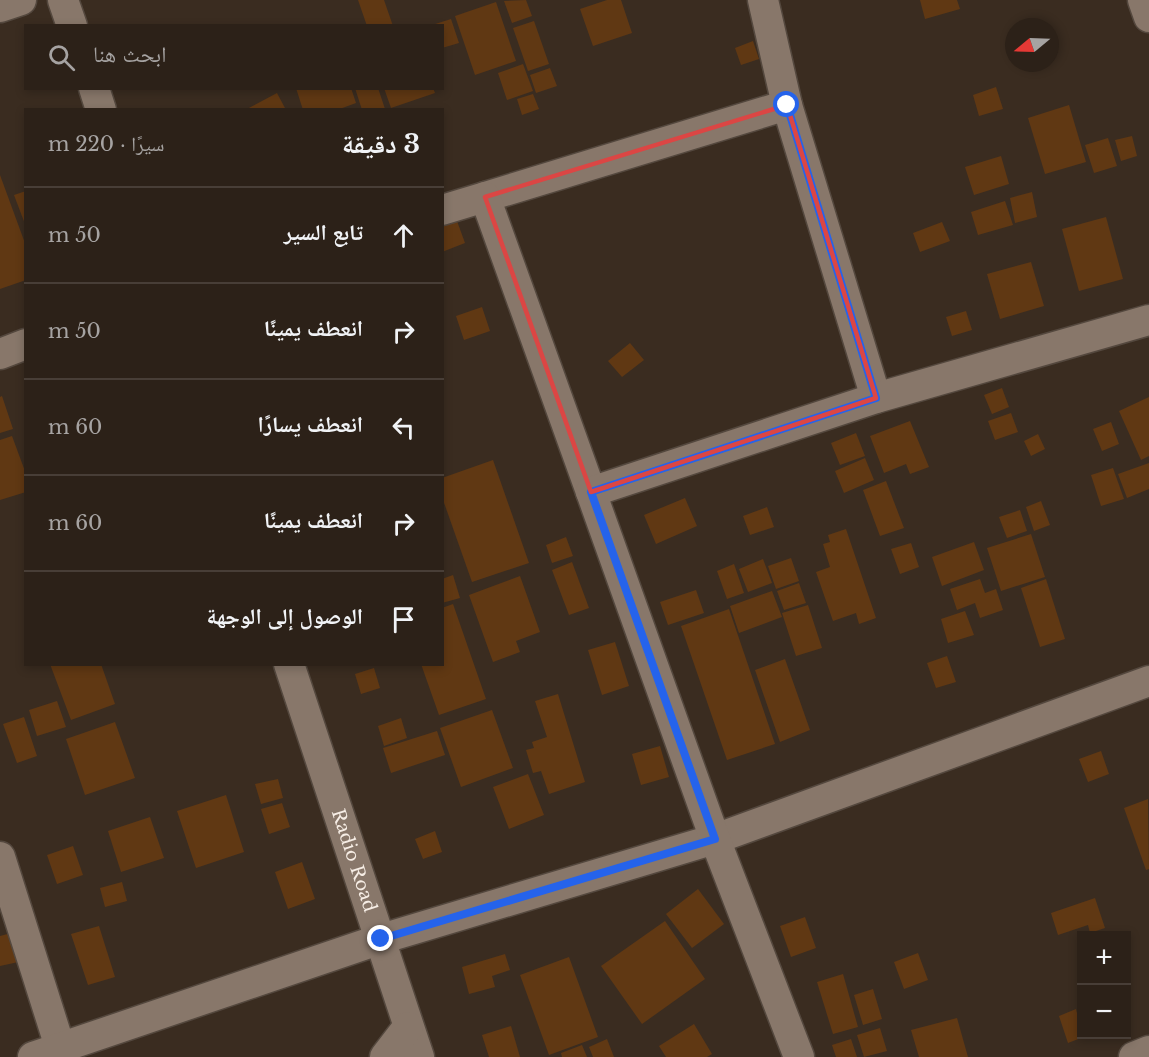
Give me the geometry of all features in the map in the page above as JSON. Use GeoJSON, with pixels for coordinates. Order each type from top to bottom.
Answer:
{"type":"FeatureCollection","features":[{"type":"Feature","properties":{"kind":"street"},"geometry":{"type":"LineString","coordinates":[[0,7],[21,0]]}},
{"type":"Feature","properties":{"kind":"street"},"geometry":{"type":"LineString","coordinates":[[63,0],[71,24]]}},
{"type":"Feature","properties":{"kind":"street"},"geometry":{"type":"LineString","coordinates":[[764,0],[787,105],[876,398]]}},
{"type":"Feature","properties":{"kind":"street"},"geometry":{"type":"LineString","coordinates":[[1143,0],[1149,17]]}},
{"type":"Feature","properties":{"kind":"street"},"geometry":{"type":"LineString","coordinates":[[95,90],[100,108]]}},
{"type":"Feature","properties":{"kind":"street"},"geometry":{"type":"LineString","coordinates":[[444,209],[787,105]]}},
{"type":"Feature","properties":{"kind":"street"},"geometry":{"type":"LineString","coordinates":[[485,197],[715,839],[799,1057]]}},
{"type":"Feature","properties":{"kind":"street"},"geometry":{"type":"LineString","coordinates":[[591,492],[876,398],[1149,320]]}},
{"type":"Feature","properties":{"kind":"street"},"geometry":{"type":"LineString","coordinates":[[0,354],[24,345]]}},
{"type":"Feature","properties":{"kind":"street","name":"Radio Road"},"geometry":{"type":"LineString","coordinates":[[290,666],[419,1057]]}},
{"type":"Feature","properties":{"kind":"street"},"geometry":{"type":"LineString","coordinates":[[0,858],[47,1052],[381,939],[715,839],[1149,681]]}},
{"type":"Feature","properties":{"kind":"street"},"geometry":{"type":"LineString","coordinates":[[385,1057],[408,1027]]}},
{"type":"Feature","properties":{"kind":"street"},"geometry":{"type":"LineString","coordinates":[[1134,1057],[1149,1051]]}},
{"type":"Feature","properties":{"kind":"highlighted area"},"geometry":{"type":"Polygon","coordinates":[[[787,105],[876,398],[591,492],[485,197],[787,105]]]}},
{"type":"Feature","properties":{"kind":"building"},"geometry":{"type":"Polygon","coordinates":[[[358,0],[384,0],[392,24],[366,24],[358,0]]]}},
{"type":"Feature","properties":{"kind":"building"},"geometry":{"type":"Polygon","coordinates":[[[526,0],[532,16],[512,23],[504,1],[526,0]]]}},
{"type":"Feature","properties":{"kind":"building"},"geometry":{"type":"Polygon","coordinates":[[[607,0],[621,0],[632,33],[593,46],[580,9],[607,0]]]}},
{"type":"Feature","properties":{"kind":"building"},"geometry":{"type":"Polygon","coordinates":[[[920,0],[957,0],[960,9],[925,19],[920,0]]]}},
{"type":"Feature","properties":{"kind":"building"},"geometry":{"type":"Polygon","coordinates":[[[496,2],[516,61],[475,75],[455,16],[496,2]]]}},
{"type":"Feature","properties":{"kind":"building"},"geometry":{"type":"Polygon","coordinates":[[[451,19],[459,43],[444,47],[444,24],[435,24],[451,19]]]}},
{"type":"Feature","properties":{"kind":"building"},"geometry":{"type":"Polygon","coordinates":[[[534,21],[549,64],[528,71],[513,28],[534,21]]]}},
{"type":"Feature","properties":{"kind":"building"},"geometry":{"type":"Polygon","coordinates":[[[753,41],[759,59],[741,65],[735,48],[753,41]]]}},
{"type":"Feature","properties":{"kind":"building"},"geometry":{"type":"Polygon","coordinates":[[[523,64],[533,91],[507,100],[498,73],[523,64]]]}},
{"type":"Feature","properties":{"kind":"building"},"geometry":{"type":"Polygon","coordinates":[[[550,68],[557,86],[536,93],[530,75],[550,68]]]}},
{"type":"Feature","properties":{"kind":"building"},"geometry":{"type":"Polygon","coordinates":[[[996,87],[1003,109],[979,116],[973,95],[996,87]]]}},
{"type":"Feature","properties":{"kind":"building"},"geometry":{"type":"Polygon","coordinates":[[[297,90],[352,90],[356,103],[342,108],[302,108],[297,90]]]}},
{"type":"Feature","properties":{"kind":"building"},"geometry":{"type":"Polygon","coordinates":[[[356,90],[379,90],[385,108],[361,108],[356,90]]]}},
{"type":"Feature","properties":{"kind":"building"},"geometry":{"type":"Polygon","coordinates":[[[385,90],[434,90],[435,93],[391,108],[385,90]]]}},
{"type":"Feature","properties":{"kind":"building"},"geometry":{"type":"Polygon","coordinates":[[[277,93],[285,108],[249,108],[277,93]]]}},
{"type":"Feature","properties":{"kind":"building"},"geometry":{"type":"Polygon","coordinates":[[[533,94],[539,109],[522,115],[517,99],[533,94]]]}},
{"type":"Feature","properties":{"kind":"building"},"geometry":{"type":"Polygon","coordinates":[[[1069,105],[1086,162],[1045,174],[1028,118],[1069,105]]]}},
{"type":"Feature","properties":{"kind":"building"},"geometry":{"type":"Polygon","coordinates":[[[1132,136],[1137,156],[1121,161],[1115,140],[1132,136]]]}},
{"type":"Feature","properties":{"kind":"building"},"geometry":{"type":"Polygon","coordinates":[[[1108,138],[1117,166],[1094,173],[1085,145],[1108,138]]]}},
{"type":"Feature","properties":{"kind":"building"},"geometry":{"type":"Polygon","coordinates":[[[1001,156],[1009,184],[974,195],[965,167],[1001,156]]]}},
{"type":"Feature","properties":{"kind":"building"},"geometry":{"type":"Polygon","coordinates":[[[0,175],[24,241],[24,281],[0,289],[0,175]]]}},
{"type":"Feature","properties":{"kind":"building"},"geometry":{"type":"Polygon","coordinates":[[[24,192],[24,221],[14,195],[24,192]]]}},
{"type":"Feature","properties":{"kind":"building"},"geometry":{"type":"Polygon","coordinates":[[[1032,192],[1037,217],[1015,223],[1010,198],[1032,192]]]}},
{"type":"Feature","properties":{"kind":"building"},"geometry":{"type":"Polygon","coordinates":[[[1005,201],[1013,225],[978,235],[971,212],[1005,201]]]}},
{"type":"Feature","properties":{"kind":"building"},"geometry":{"type":"Polygon","coordinates":[[[1106,217],[1123,279],[1079,291],[1062,229],[1106,217]]]}},
{"type":"Feature","properties":{"kind":"building"},"geometry":{"type":"Polygon","coordinates":[[[457,221],[465,243],[444,251],[444,225],[457,221]]]}},
{"type":"Feature","properties":{"kind":"building"},"geometry":{"type":"Polygon","coordinates":[[[942,222],[950,241],[920,252],[913,233],[942,222]]]}},
{"type":"Feature","properties":{"kind":"building"},"geometry":{"type":"Polygon","coordinates":[[[1031,262],[1044,306],[1000,319],[987,274],[1031,262]]]}},
{"type":"Feature","properties":{"kind":"building"},"geometry":{"type":"Polygon","coordinates":[[[482,307],[490,331],[464,340],[456,316],[482,307]]]}},
{"type":"Feature","properties":{"kind":"building"},"geometry":{"type":"Polygon","coordinates":[[[966,311],[972,330],[952,336],[946,317],[966,311]]]}},
{"type":"Feature","properties":{"kind":"building"},"geometry":{"type":"Polygon","coordinates":[[[630,343],[644,360],[622,377],[608,361],[630,343]]]}},
{"type":"Feature","properties":{"kind":"building"},"geometry":{"type":"Polygon","coordinates":[[[1002,388],[1009,407],[992,414],[984,395],[1002,388]]]}},
{"type":"Feature","properties":{"kind":"building"},"geometry":{"type":"Polygon","coordinates":[[[2,396],[13,429],[0,433],[0,397],[2,396]]]}},
{"type":"Feature","properties":{"kind":"building"},"geometry":{"type":"Polygon","coordinates":[[[1149,397],[1149,456],[1141,460],[1119,411],[1149,397]]]}},
{"type":"Feature","properties":{"kind":"building"},"geometry":{"type":"Polygon","coordinates":[[[1011,413],[1018,432],[995,440],[988,421],[1011,413]]]}},
{"type":"Feature","properties":{"kind":"building"},"geometry":{"type":"Polygon","coordinates":[[[910,421],[929,467],[910,474],[906,464],[884,473],[870,436],[910,421]]]}},
{"type":"Feature","properties":{"kind":"building"},"geometry":{"type":"Polygon","coordinates":[[[1111,422],[1119,444],[1102,451],[1093,429],[1111,422]]]}},
{"type":"Feature","properties":{"kind":"building"},"geometry":{"type":"Polygon","coordinates":[[[856,433],[865,456],[840,465],[831,443],[856,433]]]}},
{"type":"Feature","properties":{"kind":"building"},"geometry":{"type":"Polygon","coordinates":[[[1038,434],[1045,449],[1031,456],[1024,441],[1038,434]]]}},
{"type":"Feature","properties":{"kind":"building"},"geometry":{"type":"Polygon","coordinates":[[[12,436],[24,469],[24,493],[0,500],[0,440],[12,436]]]}},
{"type":"Feature","properties":{"kind":"building"},"geometry":{"type":"Polygon","coordinates":[[[865,458],[874,480],[844,493],[835,471],[865,458]]]}},
{"type":"Feature","properties":{"kind":"building"},"geometry":{"type":"Polygon","coordinates":[[[493,460],[529,563],[472,582],[444,503],[444,477],[493,460]]]}},
{"type":"Feature","properties":{"kind":"building"},"geometry":{"type":"Polygon","coordinates":[[[1149,463],[1149,489],[1127,498],[1118,474],[1149,463]]]}},
{"type":"Feature","properties":{"kind":"building"},"geometry":{"type":"Polygon","coordinates":[[[1113,468],[1124,499],[1101,506],[1091,475],[1113,468]]]}},
{"type":"Feature","properties":{"kind":"building"},"geometry":{"type":"Polygon","coordinates":[[[886,481],[904,528],[880,536],[863,490],[886,481]]]}},
{"type":"Feature","properties":{"kind":"building"},"geometry":{"type":"Polygon","coordinates":[[[685,498],[697,526],[656,544],[644,515],[685,498]]]}},
{"type":"Feature","properties":{"kind":"building"},"geometry":{"type":"Polygon","coordinates":[[[1041,501],[1050,525],[1034,531],[1026,507],[1041,501]]]}},
{"type":"Feature","properties":{"kind":"building"},"geometry":{"type":"Polygon","coordinates":[[[767,507],[774,527],[750,535],[743,516],[767,507]]]}},
{"type":"Feature","properties":{"kind":"building"},"geometry":{"type":"Polygon","coordinates":[[[1020,510],[1027,531],[1007,538],[999,517],[1020,510]]]}},
{"type":"Feature","properties":{"kind":"building"},"geometry":{"type":"Polygon","coordinates":[[[846,529],[876,618],[859,624],[856,613],[833,621],[816,572],[830,567],[823,544],[830,542],[828,535],[846,529]]]}},
{"type":"Feature","properties":{"kind":"building"},"geometry":{"type":"Polygon","coordinates":[[[1031,534],[1045,577],[1001,591],[987,548],[1031,534]]]}},
{"type":"Feature","properties":{"kind":"building"},"geometry":{"type":"Polygon","coordinates":[[[566,537],[573,556],[552,563],[546,545],[566,537]]]}},
{"type":"Feature","properties":{"kind":"building"},"geometry":{"type":"Polygon","coordinates":[[[974,542],[984,570],[942,586],[932,557],[974,542]]]}},
{"type":"Feature","properties":{"kind":"building"},"geometry":{"type":"Polygon","coordinates":[[[911,543],[919,567],[900,574],[891,549],[911,543]]]}},
{"type":"Feature","properties":{"kind":"building"},"geometry":{"type":"Polygon","coordinates":[[[791,558],[799,581],[776,589],[768,566],[791,558]]]}},
{"type":"Feature","properties":{"kind":"building"},"geometry":{"type":"Polygon","coordinates":[[[763,559],[772,583],[748,592],[739,569],[763,559]]]}},
{"type":"Feature","properties":{"kind":"building"},"geometry":{"type":"Polygon","coordinates":[[[572,562],[589,608],[569,615],[552,570],[572,562]]]}},
{"type":"Feature","properties":{"kind":"building"},"geometry":{"type":"Polygon","coordinates":[[[734,564],[744,593],[727,599],[717,571],[734,564]]]}},
{"type":"Feature","properties":{"kind":"building"},"geometry":{"type":"Polygon","coordinates":[[[453,575],[460,598],[444,602],[444,578],[453,575]]]}},
{"type":"Feature","properties":{"kind":"building"},"geometry":{"type":"Polygon","coordinates":[[[520,576],[540,632],[516,641],[520,652],[493,662],[469,595],[520,576]]]}},
{"type":"Feature","properties":{"kind":"building"},"geometry":{"type":"Polygon","coordinates":[[[980,579],[985,593],[996,589],[1003,610],[980,618],[975,603],[957,610],[950,589],[980,579]]]}},
{"type":"Feature","properties":{"kind":"building"},"geometry":{"type":"Polygon","coordinates":[[[1046,579],[1065,639],[1040,647],[1021,588],[1046,579]]]}},
{"type":"Feature","properties":{"kind":"building"},"geometry":{"type":"Polygon","coordinates":[[[799,583],[806,603],[784,610],[777,591],[799,583]]]}},
{"type":"Feature","properties":{"kind":"building"},"geometry":{"type":"Polygon","coordinates":[[[696,590],[704,613],[668,625],[660,602],[696,590]]]}},
{"type":"Feature","properties":{"kind":"building"},"geometry":{"type":"Polygon","coordinates":[[[772,591],[782,617],[739,633],[730,606],[772,591]]]}},
{"type":"Feature","properties":{"kind":"building"},"geometry":{"type":"Polygon","coordinates":[[[453,604],[486,699],[439,715],[422,666],[444,666],[444,607],[453,604]]]}},
{"type":"Feature","properties":{"kind":"building"},"geometry":{"type":"Polygon","coordinates":[[[808,605],[822,648],[796,656],[782,613],[808,605]]]}},
{"type":"Feature","properties":{"kind":"building"},"geometry":{"type":"Polygon","coordinates":[[[729,609],[775,744],[727,760],[681,626],[729,609]]]}},
{"type":"Feature","properties":{"kind":"building"},"geometry":{"type":"Polygon","coordinates":[[[965,611],[974,635],[948,643],[941,619],[965,611]]]}},
{"type":"Feature","properties":{"kind":"building"},"geometry":{"type":"Polygon","coordinates":[[[615,642],[629,686],[602,695],[588,650],[615,642]]]}},
{"type":"Feature","properties":{"kind":"building"},"geometry":{"type":"Polygon","coordinates":[[[947,656],[956,682],[936,688],[927,663],[947,656]]]}},
{"type":"Feature","properties":{"kind":"building"},"geometry":{"type":"Polygon","coordinates":[[[785,659],[810,730],[780,742],[755,670],[785,659]]]}},
{"type":"Feature","properties":{"kind":"building"},"geometry":{"type":"Polygon","coordinates":[[[51,666],[102,666],[115,704],[71,720],[51,666]]]}},
{"type":"Feature","properties":{"kind":"building"},"geometry":{"type":"Polygon","coordinates":[[[374,668],[380,688],[361,694],[355,674],[374,668]]]}},
{"type":"Feature","properties":{"kind":"building"},"geometry":{"type":"Polygon","coordinates":[[[558,694],[585,782],[549,794],[541,771],[533,773],[526,750],[534,748],[532,742],[547,737],[535,701],[558,694]]]}},
{"type":"Feature","properties":{"kind":"building"},"geometry":{"type":"Polygon","coordinates":[[[57,701],[66,727],[37,736],[29,710],[57,701]]]}},
{"type":"Feature","properties":{"kind":"building"},"geometry":{"type":"Polygon","coordinates":[[[492,710],[513,768],[461,787],[440,728],[492,710]]]}},
{"type":"Feature","properties":{"kind":"building"},"geometry":{"type":"Polygon","coordinates":[[[24,717],[37,756],[17,763],[3,724],[24,717]]]}},
{"type":"Feature","properties":{"kind":"building"},"geometry":{"type":"Polygon","coordinates":[[[401,718],[407,738],[384,746],[378,726],[401,718]]]}},
{"type":"Feature","properties":{"kind":"building"},"geometry":{"type":"Polygon","coordinates":[[[115,722],[135,778],[85,795],[66,739],[115,722]]]}},
{"type":"Feature","properties":{"kind":"building"},"geometry":{"type":"Polygon","coordinates":[[[437,731],[445,755],[391,773],[383,748],[437,731]]]}},
{"type":"Feature","properties":{"kind":"building"},"geometry":{"type":"Polygon","coordinates":[[[660,746],[669,777],[641,785],[632,754],[660,746]]]}},
{"type":"Feature","properties":{"kind":"building"},"geometry":{"type":"Polygon","coordinates":[[[1101,751],[1109,774],[1088,782],[1079,759],[1101,751]]]}},
{"type":"Feature","properties":{"kind":"building"},"geometry":{"type":"Polygon","coordinates":[[[528,774],[544,815],[509,829],[493,787],[528,774]]]}},
{"type":"Feature","properties":{"kind":"building"},"geometry":{"type":"Polygon","coordinates":[[[278,779],[283,798],[261,804],[255,784],[278,779]]]}},
{"type":"Feature","properties":{"kind":"building"},"geometry":{"type":"Polygon","coordinates":[[[226,795],[244,852],[196,868],[177,811],[226,795]]]}},
{"type":"Feature","properties":{"kind":"building"},"geometry":{"type":"Polygon","coordinates":[[[1148,799],[1149,869],[1146,870],[1124,808],[1148,799]]]}},
{"type":"Feature","properties":{"kind":"building"},"geometry":{"type":"Polygon","coordinates":[[[282,803],[290,827],[269,834],[261,809],[282,803]]]}},
{"type":"Feature","properties":{"kind":"building"},"geometry":{"type":"Polygon","coordinates":[[[150,817],[164,858],[121,872],[108,831],[150,817]]]}},
{"type":"Feature","properties":{"kind":"building"},"geometry":{"type":"Polygon","coordinates":[[[435,831],[442,852],[423,859],[415,839],[435,831]]]}},
{"type":"Feature","properties":{"kind":"building"},"geometry":{"type":"Polygon","coordinates":[[[73,846],[83,875],[57,884],[47,855],[73,846]]]}},
{"type":"Feature","properties":{"kind":"building"},"geometry":{"type":"Polygon","coordinates":[[[302,862],[315,899],[288,909],[275,872],[302,862]]]}},
{"type":"Feature","properties":{"kind":"building"},"geometry":{"type":"Polygon","coordinates":[[[122,882],[127,901],[105,907],[100,888],[122,882]]]}},
{"type":"Feature","properties":{"kind":"building"},"geometry":{"type":"Polygon","coordinates":[[[698,889],[724,924],[692,948],[666,914],[698,889]]]}},
{"type":"Feature","properties":{"kind":"building"},"geometry":{"type":"Polygon","coordinates":[[[1095,898],[1105,928],[1090,931],[1088,925],[1058,935],[1051,913],[1095,898]]]}},
{"type":"Feature","properties":{"kind":"building"},"geometry":{"type":"Polygon","coordinates":[[[805,917],[816,948],[791,957],[780,926],[805,917]]]}},
{"type":"Feature","properties":{"kind":"building"},"geometry":{"type":"Polygon","coordinates":[[[665,921],[705,979],[642,1024],[601,966],[665,921]]]}},
{"type":"Feature","properties":{"kind":"building"},"geometry":{"type":"Polygon","coordinates":[[[99,926],[115,977],[88,985],[71,934],[99,926]]]}},
{"type":"Feature","properties":{"kind":"building"},"geometry":{"type":"Polygon","coordinates":[[[15,932],[23,961],[0,966],[0,936],[15,932]]]}},
{"type":"Feature","properties":{"kind":"building"},"geometry":{"type":"Polygon","coordinates":[[[918,953],[928,980],[904,989],[894,962],[918,953]]]}},
{"type":"Feature","properties":{"kind":"building"},"geometry":{"type":"Polygon","coordinates":[[[505,954],[510,970],[492,976],[495,987],[469,994],[462,967],[505,954]]]}},
{"type":"Feature","properties":{"kind":"building"},"geometry":{"type":"Polygon","coordinates":[[[569,957],[598,1037],[549,1055],[520,975],[569,957]]]}},
{"type":"Feature","properties":{"kind":"building"},"geometry":{"type":"Polygon","coordinates":[[[843,974],[858,1027],[833,1034],[817,982],[843,974]]]}},
{"type":"Feature","properties":{"kind":"building"},"geometry":{"type":"Polygon","coordinates":[[[873,989],[882,1019],[863,1025],[854,995],[873,989]]]}},
{"type":"Feature","properties":{"kind":"building"},"geometry":{"type":"Polygon","coordinates":[[[1076,1009],[1078,1039],[1068,1043],[1059,1016],[1076,1009]]]}},
{"type":"Feature","properties":{"kind":"building"},"geometry":{"type":"Polygon","coordinates":[[[957,1018],[968,1057],[919,1057],[911,1030],[957,1018]]]}},
{"type":"Feature","properties":{"kind":"building"},"geometry":{"type":"Polygon","coordinates":[[[694,1024],[712,1054],[707,1057],[666,1057],[659,1046],[694,1024]]]}},
{"type":"Feature","properties":{"kind":"building"},"geometry":{"type":"Polygon","coordinates":[[[511,1026],[520,1057],[489,1057],[482,1035],[511,1026]]]}},
{"type":"Feature","properties":{"kind":"building"},"geometry":{"type":"Polygon","coordinates":[[[880,1028],[887,1051],[864,1057],[857,1035],[880,1028]]]}},
{"type":"Feature","properties":{"kind":"building"},"geometry":{"type":"Polygon","coordinates":[[[607,1039],[614,1057],[593,1057],[589,1047],[607,1039]]]}},
{"type":"Feature","properties":{"kind":"building"},"geometry":{"type":"Polygon","coordinates":[[[851,1039],[857,1057],[836,1057],[832,1045],[851,1039]]]}},
{"type":"Feature","properties":{"kind":"building"},"geometry":{"type":"Polygon","coordinates":[[[582,1045],[587,1057],[562,1057],[561,1053],[582,1045]]]}},
{"type":"Feature","properties":{"kind":"route"},"geometry":{"type":"LineString","coordinates":[[381,939],[715,839],[591,492],[876,398],[787,105]]}}]}
